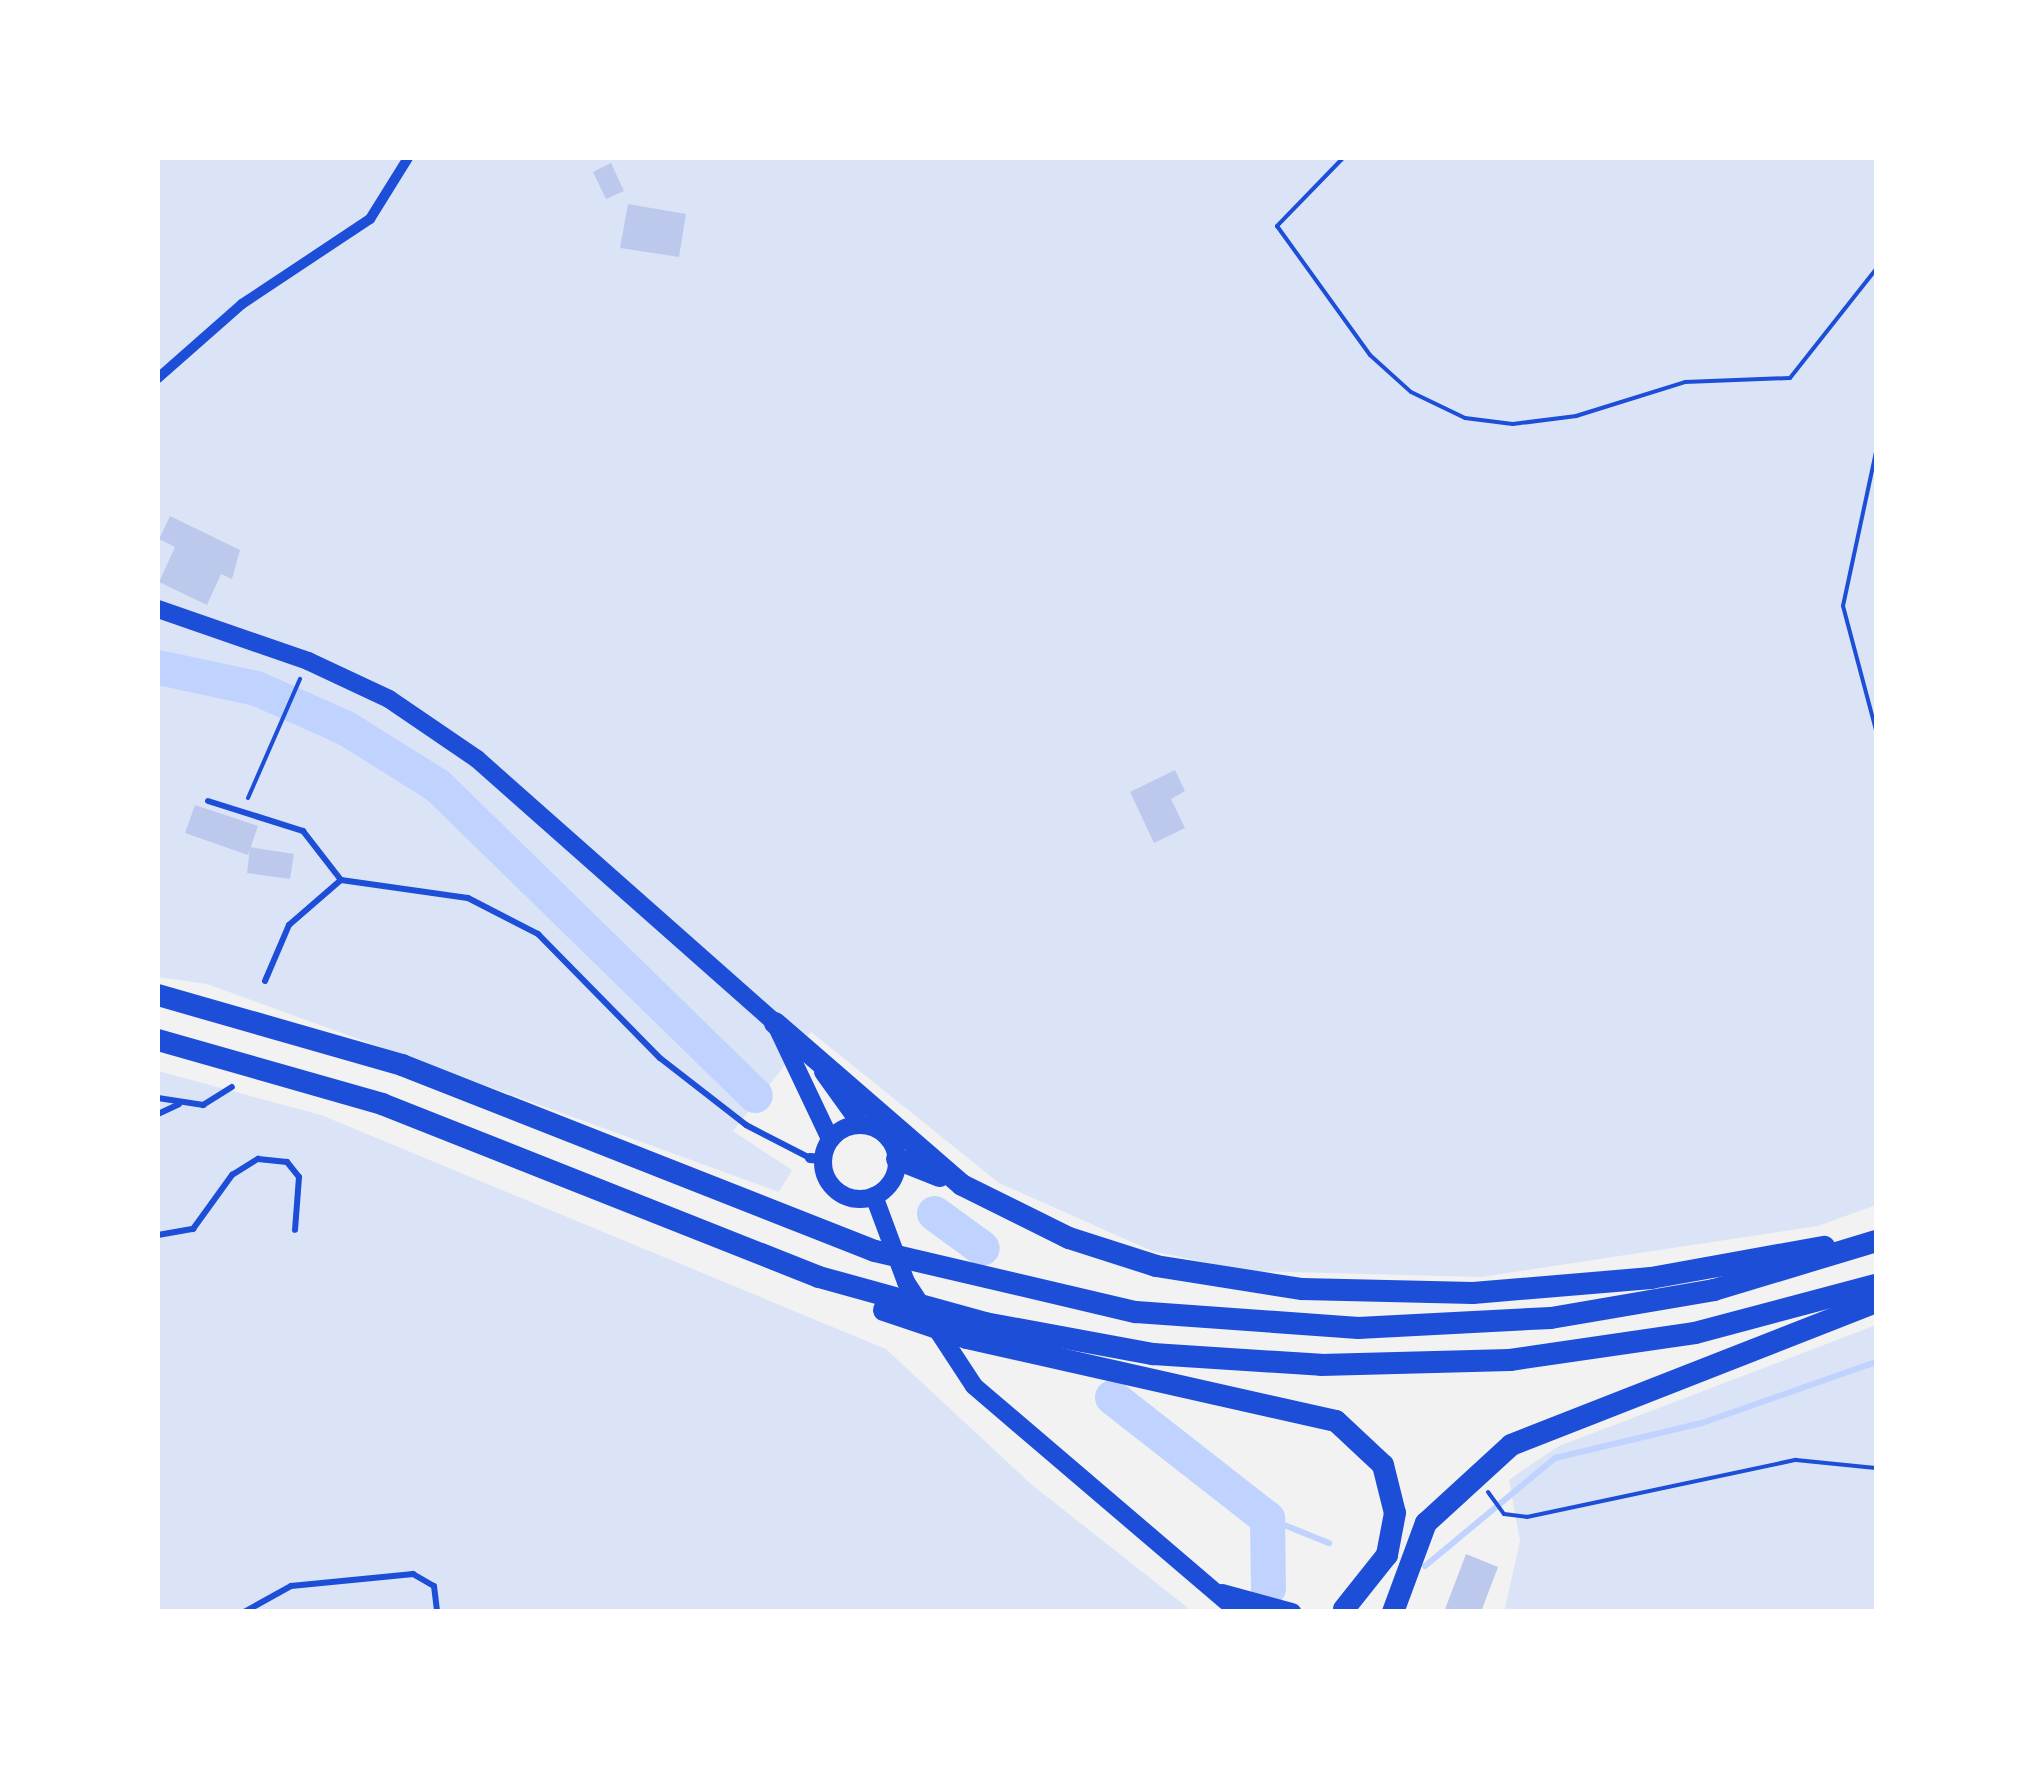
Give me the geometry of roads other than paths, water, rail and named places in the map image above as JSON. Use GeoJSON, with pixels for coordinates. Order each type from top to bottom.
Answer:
{"type":"FeatureCollection","features":[{"type":"Feature","properties":{"kind":"highway"},"geometry":{"type":"LineString","coordinates":[[158,994],[402,1065],[761,1210],[969,1279],[1136,1312],[1358,1328],[1551,1318],[1714,1290],[1876,1240]]}},
{"type":"Feature","properties":{"kind":"highway"},"geometry":{"type":"LineString","coordinates":[[775,1023],[962,1185]]}},
{"type":"Feature","properties":{"kind":"highway"},"geometry":{"type":"LineString","coordinates":[[158,1040],[382,1104],[967,1338],[1129,1376],[1302,1407],[1365,1441],[1392,1490],[1394,1534],[1376,1574],[1343,1611]]}},
{"type":"Feature","properties":{"kind":"highway"},"geometry":{"type":"LineString","coordinates":[[896,1160],[962,1185],[1051,1230],[1156,1266],[1341,1292],[1583,1286],[1876,1240]]}},
{"type":"Feature","properties":{"kind":"highway"},"geometry":{"type":"LineString","coordinates":[[819,1277],[1133,1351],[1321,1365],[1510,1360],[1695,1334],[1876,1286]]}},
{"type":"Feature","properties":{"kind":"highway"},"geometry":{"type":"LineString","coordinates":[[1393,1612],[1426,1523],[1472,1473],[1558,1420],[1876,1302]]}},
{"type":"Feature","properties":{"kind":"main road"},"geometry":{"type":"LineString","coordinates":[[158,609],[308,661],[404,709],[543,812],[775,1023],[830,1140]]}},
{"type":"Feature","properties":{"kind":"main road"},"geometry":{"type":"LineString","coordinates":[[811,1056],[861,1124],[882,1132],[896,1160],[891,1182],[874,1196],[838,1192],[816,1158],[830,1140],[861,1124]]}},
{"type":"Feature","properties":{"kind":"main road"},"geometry":{"type":"LineString","coordinates":[[874,1196],[906,1282],[974,1386],[1239,1612]]}},
{"type":"Feature","properties":{"kind":"main road"},"geometry":{"type":"LineString","coordinates":[[1217,1592],[1292,1612]]}},
{"type":"Feature","properties":{"kind":"street"},"geometry":{"type":"LineString","coordinates":[[158,378],[242,304],[370,219],[408,158]]}},
{"type":"Feature","properties":{"kind":"lane"},"geometry":{"type":"LineString","coordinates":[[208,801],[304,832],[341,880],[444,892],[511,916],[660,1058],[746,1125],[816,1158]]}},
{"type":"Feature","properties":{"kind":"lane"},"geometry":{"type":"LineString","coordinates":[[265,981],[289,925],[341,880]]}},
{"type":"Feature","properties":{"kind":"lane"},"geometry":{"type":"LineString","coordinates":[[158,1098],[203,1106],[232,1087]]}},
{"type":"Feature","properties":{"kind":"lane"},"geometry":{"type":"LineString","coordinates":[[158,1114],[179,1104]]}},
{"type":"Feature","properties":{"kind":"lane"},"geometry":{"type":"LineString","coordinates":[[158,1235],[193,1229],[246,1161],[270,1158],[301,1180],[295,1230]]}},
{"type":"Feature","properties":{"kind":"lane"},"geometry":{"type":"LineString","coordinates":[[244,1612],[290,1586],[413,1574],[434,1586],[437,1612]]}},
{"type":"Feature","properties":{"kind":"waterway"},"geometry":{"type":"LineString","coordinates":[[158,667],[256,688],[346,728],[437,785],[755,1095]]}},
{"type":"Feature","properties":{"kind":"waterway"},"geometry":{"type":"LineString","coordinates":[[934,1213],[982,1248]]}},
{"type":"Feature","properties":{"kind":"waterway"},"geometry":{"type":"LineString","coordinates":[[1425,1566],[1555,1458],[1702,1423],[1876,1362]]}},
{"type":"Feature","properties":{"kind":"waterway"},"geometry":{"type":"LineString","coordinates":[[1112,1397],[1267,1518],[1268,1588]]}},
{"type":"Feature","properties":{"kind":"waterway"},"geometry":{"type":"LineString","coordinates":[[1267,1518],[1329,1543]]}}]}
